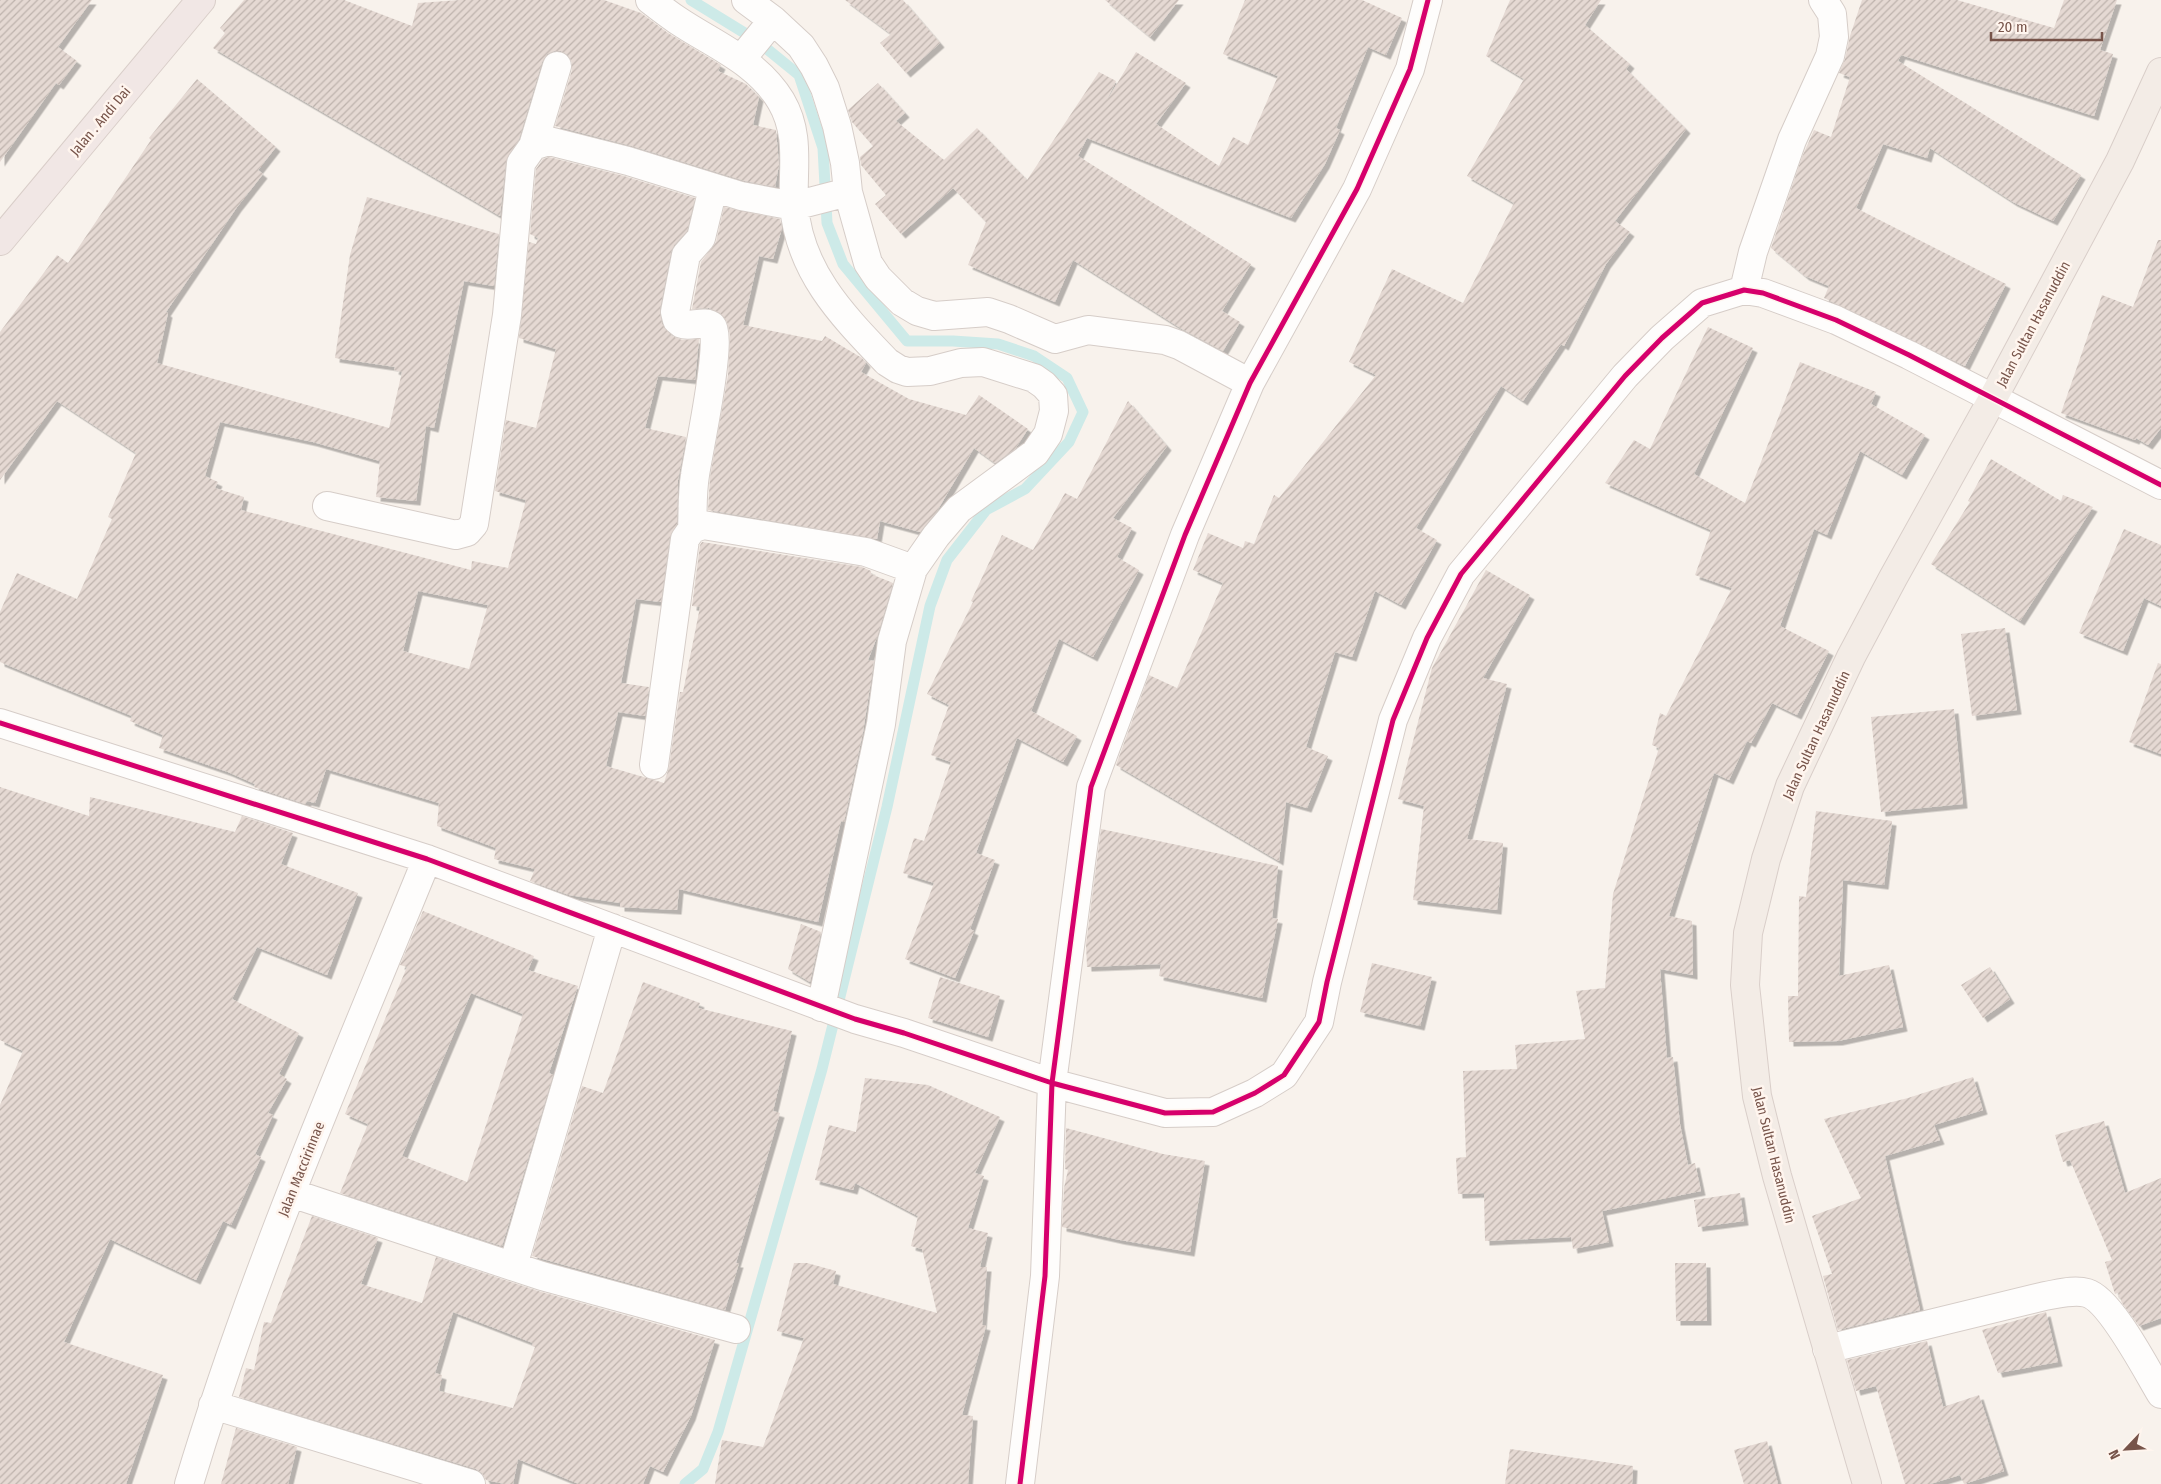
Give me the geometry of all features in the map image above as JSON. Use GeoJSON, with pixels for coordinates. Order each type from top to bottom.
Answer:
{"type":"FeatureCollection","features":[{"type":"Feature","properties":{"kind":"highway","name":"Jalan . Andi Dai"},"geometry":{"type":"LineString","coordinates":[[0,241],[200,0]]}},
{"type":"Feature","properties":{"kind":"main road","name":"Jalan Sultan Hasanuddin"},"geometry":{"type":"LineString","coordinates":[[1866,1484],[1777,1176],[1757,1096],[1746,986],[1748,933],[1766,859],[1790,786],[1851,657],[2120,161],[2161,72]]}},
{"type":"Feature","properties":{"kind":"street"},"geometry":{"type":"LineString","coordinates":[[650,0],[678,20],[744,55],[781,101],[789,121],[795,159],[804,250],[822,288],[869,343],[898,369],[907,372],[930,371],[961,363],[983,362],[1034,378],[1044,384],[1053,395],[1054,411],[1048,434],[1036,453],[960,509],[936,536],[913,569],[892,641],[881,724],[821,1007]]}},
{"type":"Feature","properties":{"kind":"street"},"geometry":{"type":"LineString","coordinates":[[746,0],[769,25],[801,46],[825,88],[837,126],[845,163],[840,194],[868,263],[892,294],[917,311],[934,316],[988,312],[1009,318],[1055,339],[1088,330],[1165,340],[1179,345],[1250,383]]}},
{"type":"Feature","properties":{"kind":"street"},"geometry":{"type":"LineString","coordinates":[[1020,1484],[1045,1276],[1052,1082],[1091,787],[1185,535],[1250,383],[1357,190],[1410,69],[1428,0]]}},
{"type":"Feature","properties":{"kind":"street"},"geometry":{"type":"LineString","coordinates":[[1744,290],[1753,252],[1792,140],[1830,56],[1834,37],[1832,14],[1823,0]]}},
{"type":"Feature","properties":{"kind":"street"},"geometry":{"type":"LineString","coordinates":[[744,55],[769,25]]}},
{"type":"Feature","properties":{"kind":"street"},"geometry":{"type":"LineString","coordinates":[[327,506],[456,535],[467,532],[474,524],[507,315],[521,163],[533,146],[557,66]]}},
{"type":"Feature","properties":{"kind":"street"},"geometry":{"type":"LineString","coordinates":[[533,146],[549,141],[628,161],[741,196],[798,204],[840,194]]}},
{"type":"Feature","properties":{"kind":"street"},"geometry":{"type":"LineString","coordinates":[[654,765],[685,539],[692,529],[694,477],[713,371],[715,334],[712,326],[708,324],[682,324],[677,320],[675,312],[686,255],[701,238],[713,188]]}},
{"type":"Feature","properties":{"kind":"street"},"geometry":{"type":"LineString","coordinates":[[0,723],[427,859],[855,1019],[1052,1082],[1166,1113],[1213,1112],[1255,1093],[1284,1075],[1319,1022],[1327,982],[1393,720],[1427,638],[1461,574],[1625,376],[1662,338],[1702,303],[1744,290],[1762,293],[1836,320],[1909,355],[1992,400],[2161,485]]}},
{"type":"Feature","properties":{"kind":"street"},"geometry":{"type":"LineString","coordinates":[[692,529],[703,525],[866,552],[913,569]]}},
{"type":"Feature","properties":{"kind":"street","name":"Jalan Maccirinnae"},"geometry":{"type":"LineString","coordinates":[[189,1484],[212,1405],[291,1193],[427,859]]}},
{"type":"Feature","properties":{"kind":"street"},"geometry":{"type":"LineString","coordinates":[[513,1266],[612,928]]}},
{"type":"Feature","properties":{"kind":"street"},"geometry":{"type":"LineString","coordinates":[[291,1193],[513,1266],[736,1329]]}},
{"type":"Feature","properties":{"kind":"street"},"geometry":{"type":"LineString","coordinates":[[1827,1349],[2045,1296],[2070,1292],[2087,1293],[2102,1302],[2136,1351],[2161,1394]]}},
{"type":"Feature","properties":{"kind":"street"},"geometry":{"type":"LineString","coordinates":[[212,1405],[471,1484]]}},
{"type":"Feature","properties":{"kind":"building"},"geometry":{"type":"Polygon","coordinates":[[[0,0],[92,0],[58,47],[77,61],[59,85],[56,83],[0,162],[0,0]]]}},
{"type":"Feature","properties":{"kind":"building"},"geometry":{"type":"Polygon","coordinates":[[[244,0],[344,0],[412,26],[418,3],[460,0],[604,0],[641,13],[668,33],[721,65],[718,71],[746,84],[759,97],[753,125],[776,130],[779,165],[775,187],[745,181],[632,146],[555,126],[572,70],[572,63],[568,55],[561,51],[554,51],[547,54],[542,62],[519,139],[506,161],[500,216],[213,48],[225,33],[220,28],[244,0]]]}},
{"type":"Feature","properties":{"kind":"building"},"geometry":{"type":"Polygon","coordinates":[[[845,0],[903,0],[940,43],[906,73],[880,43],[891,34],[845,0]]]}},
{"type":"Feature","properties":{"kind":"building"},"geometry":{"type":"Polygon","coordinates":[[[1105,0],[1179,0],[1150,37],[1105,0]]]}},
{"type":"Feature","properties":{"kind":"building"},"geometry":{"type":"Polygon","coordinates":[[[1245,0],[1362,0],[1402,18],[1386,55],[1368,47],[1336,128],[1340,130],[1325,164],[1291,218],[1087,138],[1078,156],[1251,264],[1222,311],[1240,322],[1223,351],[1182,329],[1073,260],[1055,302],[968,265],[986,222],[953,188],[901,234],[875,204],[886,195],[861,165],[860,157],[873,146],[852,122],[848,110],[878,83],[905,113],[896,121],[944,160],[977,128],[1027,180],[1099,72],[1116,81],[1106,102],[1136,52],[1186,83],[1156,124],[1219,166],[1233,137],[1248,145],[1278,76],[1223,54],[1245,0]]]}},
{"type":"Feature","properties":{"kind":"building"},"geometry":{"type":"Polygon","coordinates":[[[1510,0],[1601,0],[1585,25],[1630,64],[1626,69],[1686,129],[1615,221],[1630,232],[1606,264],[1564,346],[1561,344],[1523,401],[1501,386],[1416,528],[1437,540],[1401,605],[1375,591],[1352,657],[1335,652],[1306,747],[1328,756],[1307,808],[1286,802],[1279,861],[1116,765],[1149,675],[1177,688],[1223,583],[1193,570],[1208,533],[1243,548],[1245,541],[1254,544],[1274,495],[1279,498],[1376,375],[1349,362],[1392,269],[1463,303],[1514,203],[1467,176],[1524,79],[1486,56],[1510,0]]]}},
{"type":"Feature","properties":{"kind":"building"},"geometry":{"type":"Polygon","coordinates":[[[1862,0],[1957,0],[2054,28],[2064,0],[2117,0],[2100,50],[2113,54],[2094,116],[1901,55],[1898,61],[2081,175],[2053,221],[2013,202],[1930,148],[1927,158],[1883,144],[1856,208],[2006,284],[1965,366],[1824,298],[1829,286],[1805,276],[1771,248],[1802,157],[1814,130],[1831,137],[1850,77],[1839,73],[1845,59],[1850,36],[1862,0]]]}},
{"type":"Feature","properties":{"kind":"building"},"geometry":{"type":"Polygon","coordinates":[[[197,79],[276,147],[258,170],[263,174],[237,207],[166,312],[168,313],[157,363],[389,428],[402,372],[394,370],[395,367],[335,358],[350,255],[367,197],[499,234],[494,286],[464,281],[434,428],[426,426],[416,501],[376,497],[380,461],[313,442],[220,422],[205,476],[218,482],[215,488],[244,497],[241,510],[471,570],[472,561],[508,568],[526,500],[495,491],[506,420],[536,428],[556,349],[519,338],[529,242],[536,244],[538,238],[530,234],[536,169],[543,159],[549,157],[624,176],[695,198],[687,231],[674,245],[671,252],[660,309],[662,324],[672,336],[682,340],[699,339],[695,380],[658,376],[645,428],[686,437],[678,480],[677,524],[670,537],[661,602],[636,599],[621,683],[649,687],[645,716],[618,712],[606,766],[664,783],[669,767],[680,692],[683,692],[700,607],[692,606],[700,545],[702,542],[862,567],[871,571],[871,574],[893,583],[868,660],[874,661],[863,732],[844,822],[841,821],[818,922],[679,889],[677,910],[620,907],[620,903],[569,895],[530,881],[535,869],[494,859],[496,848],[437,826],[439,803],[326,769],[315,803],[307,801],[305,804],[254,787],[255,784],[228,772],[159,748],[163,735],[130,721],[132,716],[0,662],[0,612],[17,573],[77,599],[112,519],[108,517],[136,453],[57,401],[0,480],[0,332],[57,255],[68,263],[151,140],[149,138],[197,79]],[[418,591],[403,651],[469,669],[488,605],[418,591]]]}},
{"type":"Feature","properties":{"kind":"building"},"geometry":{"type":"Polygon","coordinates":[[[724,207],[780,219],[782,228],[773,259],[759,256],[743,325],[822,341],[825,336],[862,358],[866,363],[861,372],[909,399],[966,415],[979,395],[1028,429],[1015,449],[995,463],[974,448],[937,511],[920,532],[880,521],[877,539],[708,510],[710,477],[728,375],[730,335],[727,322],[720,313],[709,308],[692,309],[701,262],[716,242],[724,207]]]}},
{"type":"Feature","properties":{"kind":"building"},"geometry":{"type":"Polygon","coordinates":[[[2158,240],[2161,240],[2161,428],[2148,445],[2136,438],[2135,440],[2061,413],[2102,295],[2133,307],[2158,240]]]}},
{"type":"Feature","properties":{"kind":"building"},"geometry":{"type":"Polygon","coordinates":[[[1708,327],[1753,348],[1694,474],[1745,503],[1800,362],[1876,392],[1871,404],[1925,435],[1902,475],[1860,451],[1827,535],[1814,529],[1780,626],[1829,651],[1797,715],[1772,703],[1751,743],[1747,741],[1729,780],[1714,773],[1669,916],[1692,921],[1693,975],[1660,969],[1667,1058],[1673,1057],[1680,1124],[1688,1165],[1695,1163],[1701,1191],[1602,1211],[1609,1242],[1573,1249],[1571,1237],[1485,1241],[1484,1193],[1458,1194],[1456,1158],[1466,1157],[1463,1071],[1517,1069],[1515,1045],[1585,1039],[1576,991],[1605,988],[1613,894],[1659,748],[1652,745],[1660,713],[1666,716],[1732,588],[1695,575],[1711,530],[1605,483],[1634,440],[1650,449],[1708,327]]]}},
{"type":"Feature","properties":{"kind":"building"},"geometry":{"type":"Polygon","coordinates":[[[1128,401],[1167,446],[1113,518],[1132,528],[1117,557],[1139,570],[1093,657],[1059,639],[1031,711],[1077,736],[1063,762],[1017,738],[976,853],[995,860],[970,929],[974,931],[955,978],[905,959],[934,883],[903,873],[914,838],[924,841],[951,762],[931,755],[949,705],[927,694],[973,602],[971,601],[1002,535],[1033,550],[1065,493],[1077,499],[1128,401]]]}},
{"type":"Feature","properties":{"kind":"building"},"geometry":{"type":"Polygon","coordinates":[[[1991,459],[2061,501],[2063,495],[2093,507],[2020,621],[1931,564],[1970,502],[1968,501],[1991,459]]]}},
{"type":"Feature","properties":{"kind":"building"},"geometry":{"type":"Polygon","coordinates":[[[2124,529],[2161,545],[2161,606],[2144,598],[2123,651],[2079,633],[2124,529]]]}},
{"type":"Feature","properties":{"kind":"building"},"geometry":{"type":"Polygon","coordinates":[[[1486,570],[1530,595],[1483,678],[1507,684],[1467,839],[1503,843],[1497,910],[1413,900],[1424,806],[1398,799],[1432,668],[1486,570]]]}},
{"type":"Feature","properties":{"kind":"building"},"geometry":{"type":"Polygon","coordinates":[[[2005,628],[2017,710],[1972,716],[1961,634],[2005,628]]]}},
{"type":"Feature","properties":{"kind":"building"},"geometry":{"type":"Polygon","coordinates":[[[2158,663],[2161,664],[2161,754],[2129,742],[2158,663]]]}},
{"type":"Feature","properties":{"kind":"building"},"geometry":{"type":"Polygon","coordinates":[[[1954,709],[1963,804],[1881,812],[1871,717],[1954,709]]]}},
{"type":"Feature","properties":{"kind":"building"},"geometry":{"type":"Polygon","coordinates":[[[0,787],[89,816],[90,797],[235,832],[242,816],[293,833],[281,864],[358,893],[327,975],[257,947],[232,999],[299,1033],[279,1074],[287,1079],[268,1113],[273,1115],[255,1154],[261,1157],[231,1225],[223,1221],[196,1280],[110,1239],[64,1342],[163,1375],[126,1484],[0,1484],[0,1105],[23,1051],[0,1040],[0,787]]]}},
{"type":"Feature","properties":{"kind":"building"},"geometry":{"type":"Polygon","coordinates":[[[1816,811],[1892,821],[1884,885],[1843,880],[1839,976],[1889,965],[1903,1027],[1838,1041],[1789,1042],[1788,996],[1798,996],[1799,896],[1806,897],[1816,811]]]}},
{"type":"Feature","properties":{"kind":"building"},"geometry":{"type":"Polygon","coordinates":[[[1101,829],[1278,866],[1272,918],[1278,919],[1262,998],[1159,976],[1161,964],[1087,967],[1086,944],[1101,829]]]}},
{"type":"Feature","properties":{"kind":"building"},"geometry":{"type":"Polygon","coordinates":[[[423,911],[534,956],[528,970],[578,986],[549,1073],[553,1075],[502,1246],[340,1193],[368,1124],[345,1114],[407,967],[400,965],[423,911]],[[471,993],[402,1156],[467,1182],[523,1014],[471,993]]]}},
{"type":"Feature","properties":{"kind":"building"},"geometry":{"type":"Polygon","coordinates":[[[801,924],[821,932],[810,982],[788,969],[801,924]]]}},
{"type":"Feature","properties":{"kind":"building"},"geometry":{"type":"Polygon","coordinates":[[[1372,963],[1432,977],[1420,1026],[1360,1012],[1372,963]]]}},
{"type":"Feature","properties":{"kind":"building"},"geometry":{"type":"Polygon","coordinates":[[[1990,967],[2010,999],[1983,1018],[1961,985],[1990,967]]]}},
{"type":"Feature","properties":{"kind":"building"},"geometry":{"type":"Polygon","coordinates":[[[940,977],[1000,996],[988,1037],[928,1018],[940,977]]]}},
{"type":"Feature","properties":{"kind":"building"},"geometry":{"type":"Polygon","coordinates":[[[643,982],[700,1003],[698,1008],[792,1031],[773,1111],[780,1113],[736,1263],[739,1263],[725,1310],[532,1256],[582,1086],[603,1093],[643,982]]]}},
{"type":"Feature","properties":{"kind":"building"},"geometry":{"type":"Polygon","coordinates":[[[1973,1077],[1983,1110],[1934,1125],[1940,1140],[1885,1156],[1920,1310],[1838,1330],[1823,1276],[1832,1274],[1812,1216],[1861,1198],[1824,1119],[1908,1098],[1973,1077]]]}},
{"type":"Feature","properties":{"kind":"building"},"geometry":{"type":"Polygon","coordinates":[[[865,1078],[928,1085],[1000,1117],[975,1173],[984,1176],[968,1228],[988,1233],[980,1267],[987,1267],[982,1325],[986,1326],[962,1415],[973,1416],[968,1484],[715,1484],[722,1440],[763,1447],[804,1338],[777,1331],[794,1263],[807,1263],[836,1271],[833,1284],[937,1313],[922,1249],[911,1246],[918,1216],[855,1183],[853,1190],[815,1180],[829,1125],[856,1132],[865,1078]]]}},
{"type":"Feature","properties":{"kind":"building"},"geometry":{"type":"Polygon","coordinates":[[[2104,1121],[2125,1193],[2161,1178],[2161,1318],[2139,1326],[2122,1303],[2118,1293],[2115,1294],[2105,1262],[2112,1260],[2070,1160],[2063,1162],[2055,1135],[2104,1121]]]}},
{"type":"Feature","properties":{"kind":"building"},"geometry":{"type":"Polygon","coordinates":[[[1066,1128],[1163,1154],[1205,1161],[1190,1252],[1120,1240],[1062,1227],[1064,1188],[1068,1170],[1065,1169],[1066,1128]]]}},
{"type":"Feature","properties":{"kind":"building"},"geometry":{"type":"Polygon","coordinates":[[[1740,1193],[1744,1221],[1698,1227],[1694,1200],[1740,1193]]]}},
{"type":"Feature","properties":{"kind":"building"},"geometry":{"type":"Polygon","coordinates":[[[312,1216],[378,1238],[361,1284],[422,1303],[436,1257],[538,1291],[715,1340],[691,1416],[663,1472],[650,1466],[643,1484],[579,1484],[518,1459],[513,1484],[505,1484],[486,1480],[482,1473],[476,1469],[239,1397],[246,1368],[254,1370],[264,1322],[271,1323],[312,1216]],[[453,1312],[435,1373],[442,1375],[439,1391],[513,1408],[535,1347],[532,1346],[533,1343],[453,1312]]]}},
{"type":"Feature","properties":{"kind":"building"},"geometry":{"type":"Polygon","coordinates":[[[1675,1263],[1706,1263],[1707,1321],[1676,1321],[1675,1263]]]}},
{"type":"Feature","properties":{"kind":"building"},"geometry":{"type":"Polygon","coordinates":[[[2046,1312],[2058,1362],[1998,1373],[1982,1330],[2046,1312]]]}},
{"type":"Feature","properties":{"kind":"building"},"geometry":{"type":"Polygon","coordinates":[[[1927,1341],[1943,1407],[1979,1395],[2004,1471],[1964,1484],[1960,1475],[1930,1484],[1905,1484],[1876,1386],[1856,1391],[1847,1360],[1927,1341]]]}},
{"type":"Feature","properties":{"kind":"building"},"geometry":{"type":"Polygon","coordinates":[[[236,1428],[297,1447],[288,1484],[221,1484],[236,1428]]]}},
{"type":"Feature","properties":{"kind":"building"},"geometry":{"type":"Polygon","coordinates":[[[1767,1441],[1778,1484],[1744,1484],[1734,1450],[1767,1441]]]}},
{"type":"Feature","properties":{"kind":"building"},"geometry":{"type":"Polygon","coordinates":[[[1510,1449],[1633,1466],[1632,1484],[1505,1484],[1510,1449]]]}},
{"type":"Feature","properties":{"kind":"waterway"},"geometry":{"type":"LineString","coordinates":[[685,1484],[703,1469],[718,1432],[822,1069],[887,807],[930,606],[947,560],[986,510],[1025,489],[1069,442],[1083,412],[1067,378],[1034,356],[998,344],[953,341],[907,341],[843,264],[827,223],[823,148],[799,75],[756,40],[691,0]]}},
{"type":"Feature","properties":{"kind":"cycle path"},"geometry":{"type":"LineString","coordinates":[[1020,1484],[1045,1276],[1052,1083],[1091,787],[1185,535],[1250,383],[1357,189],[1410,69],[1428,0]]}},
{"type":"Feature","properties":{"kind":"cycle path"},"geometry":{"type":"LineString","coordinates":[[0,723],[427,859],[855,1019],[904,1033],[1052,1083],[1165,1113],[1213,1112],[1255,1093],[1284,1075],[1319,1022],[1327,982],[1393,720],[1427,638],[1461,574],[1625,376],[1662,338],[1702,303],[1744,290],[1763,293],[1836,320],[1909,355],[2161,485]]}}]}
